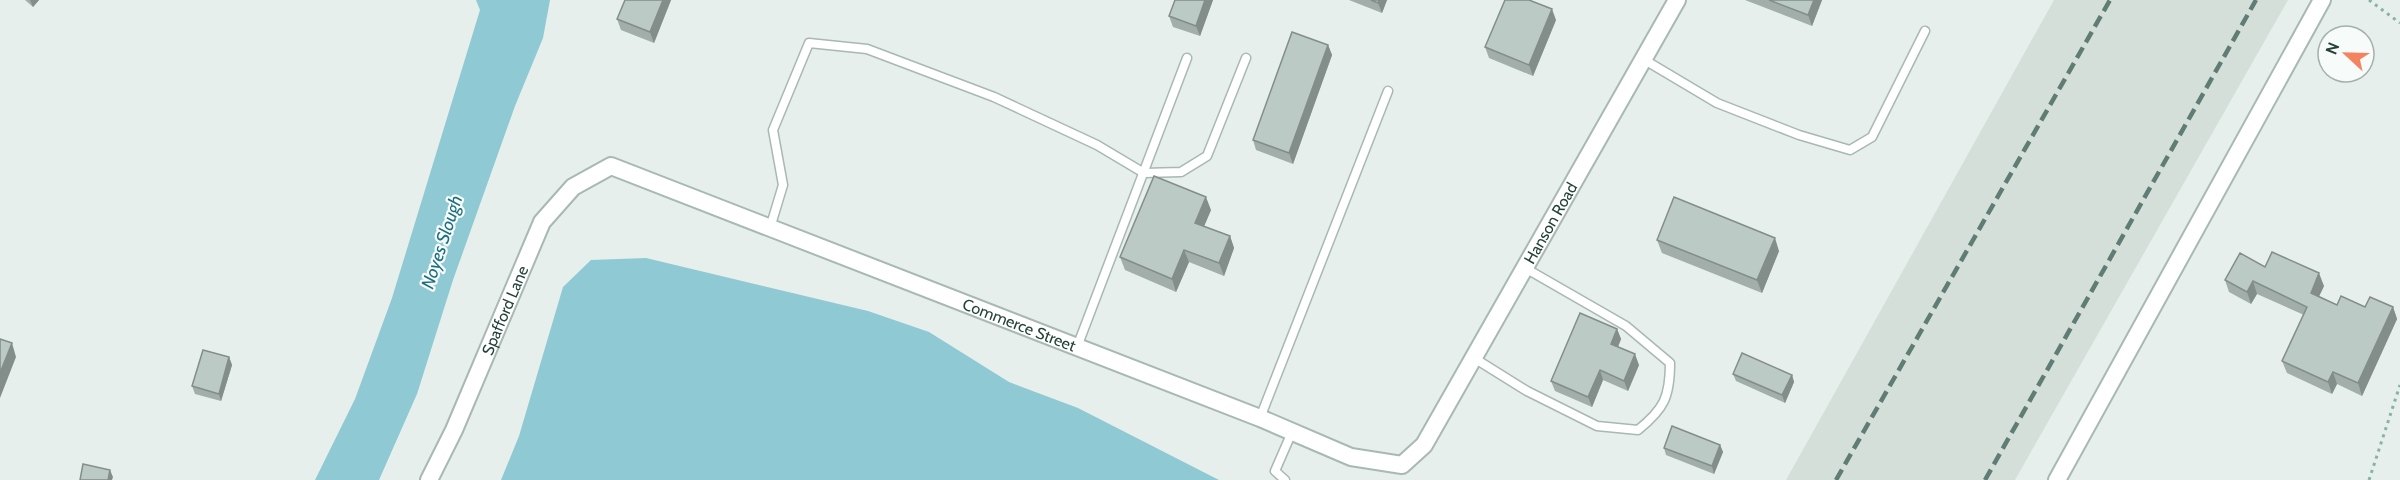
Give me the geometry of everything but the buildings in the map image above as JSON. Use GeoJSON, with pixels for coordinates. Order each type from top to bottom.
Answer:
{"type":"FeatureCollection","features":[{"type":"Feature","properties":{"kind":"street","name":"Hanson Road"},"geometry":{"type":"LineString","coordinates":[[1424,445],[1677,0]]}},
{"type":"Feature","properties":{"kind":"street"},"geometry":{"type":"LineString","coordinates":[[2057,480],[2322,0]]}},
{"type":"Feature","properties":{"kind":"street","name":"Commerce Street"},"geometry":{"type":"LineString","coordinates":[[611,166],[1260,418],[1351,457],[1402,465],[1424,445]]}},
{"type":"Feature","properties":{"kind":"street","name":"Spafford Lane"},"geometry":{"type":"LineString","coordinates":[[429,480],[454,430],[542,222],[573,187],[611,166]]}},
{"type":"Feature","properties":{"kind":"lane"},"geometry":{"type":"LineString","coordinates":[[1643,59],[1717,103],[1799,135],[1850,150],[1872,137],[1925,31]]}},
{"type":"Feature","properties":{"kind":"lane"},"geometry":{"type":"LineString","coordinates":[[770,228],[783,185],[773,130],[809,43],[867,49],[994,97],[1096,145],[1144,173],[1181,172],[1208,156],[1246,58]]}},
{"type":"Feature","properties":{"kind":"lane"},"geometry":{"type":"LineString","coordinates":[[1077,347],[1187,58]]}},
{"type":"Feature","properties":{"kind":"lane"},"geometry":{"type":"LineString","coordinates":[[1260,418],[1388,91]]}},
{"type":"Feature","properties":{"kind":"lane"},"geometry":{"type":"LineString","coordinates":[[1474,358],[1527,391],[1597,426],[1638,430],[1660,412],[1670,386],[1670,363],[1626,327],[1525,268]]}},
{"type":"Feature","properties":{"kind":"lane"},"geometry":{"type":"LineString","coordinates":[[1285,480],[1275,471],[1292,432]]}},
{"type":"Feature","properties":{"kind":"path"},"geometry":{"type":"LineString","coordinates":[[2369,0],[2400,23]]}},
{"type":"Feature","properties":{"kind":"path"},"geometry":{"type":"LineString","coordinates":[[2369,480],[2400,385]]}},
{"type":"Feature","properties":{"kind":"shaded area"},"geometry":{"type":"Polygon","coordinates":[[[2054,0],[2288,0],[2015,480],[1786,480],[2054,0]]]}},
{"type":"Feature","properties":{"kind":"water","name":"Noyes Slough"},"geometry":{"type":"Polygon","coordinates":[[[476,0],[550,0],[543,38],[515,106],[453,280],[417,394],[379,480],[315,480],[355,399],[392,298],[480,10],[476,0]]]}},
{"type":"Feature","properties":{"kind":"water"},"geometry":{"type":"Polygon","coordinates":[[[646,258],[868,311],[929,332],[1009,382],[1078,408],[1219,480],[501,480],[519,436],[563,287],[591,260],[646,258]]]}},
{"type":"Feature","properties":{"kind":"railway"},"geometry":{"type":"LineString","coordinates":[[1836,480],[2110,0]]}},
{"type":"Feature","properties":{"kind":"railway"},"geometry":{"type":"LineString","coordinates":[[1985,480],[2256,0]]}}]}
